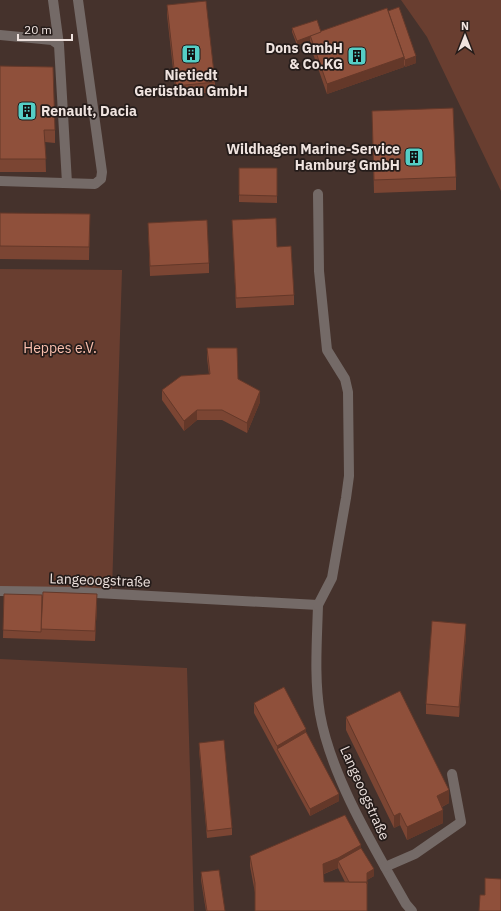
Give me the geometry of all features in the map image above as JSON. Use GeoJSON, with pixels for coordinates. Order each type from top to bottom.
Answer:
{"type":"FeatureCollection","features":[{"type":"Feature","properties":{"kind":"street"},"geometry":{"type":"LineString","coordinates":[[53,0],[59,45],[67,183]]}},
{"type":"Feature","properties":{"kind":"street"},"geometry":{"type":"LineString","coordinates":[[0,181],[95,184],[101,179],[102,172],[78,0]]}},
{"type":"Feature","properties":{"kind":"street"},"geometry":{"type":"LineString","coordinates":[[0,35],[52,40],[59,45]]}},
{"type":"Feature","properties":{"kind":"street","name":"Langeoogstraße"},"geometry":{"type":"LineString","coordinates":[[318,194],[319,271],[327,350],[345,379],[348,392],[349,476],[332,578],[318,605],[317,685],[320,715],[329,747],[344,787],[407,909]]}},
{"type":"Feature","properties":{"kind":"street","name":"Langeoogstraße"},"geometry":{"type":"LineString","coordinates":[[0,591],[78,592],[318,605]]}},
{"type":"Feature","properties":{"kind":"street"},"geometry":{"type":"LineString","coordinates":[[385,867],[414,854],[460,822],[452,774]]}},
{"type":"Feature","properties":{"kind":"green space"},"geometry":{"type":"Polygon","coordinates":[[[401,0],[501,0],[501,191],[427,37],[401,0]]]}},
{"type":"Feature","properties":{"kind":"green space","name":"Heppes e.V."},"geometry":{"type":"Polygon","coordinates":[[[0,269],[122,270],[112,590],[0,589],[0,269]]]}},
{"type":"Feature","properties":{"kind":"green space"},"geometry":{"type":"Polygon","coordinates":[[[0,659],[187,668],[194,911],[0,911],[0,659]]]}},
{"type":"Feature","properties":{"kind":"building","name":"Nietiedt Gerüstbau GmbH"},"geometry":{"type":"Polygon","coordinates":[[[206,1],[215,82],[176,86],[167,5],[206,1]]]}},
{"type":"Feature","properties":{"kind":"building"},"geometry":{"type":"Polygon","coordinates":[[[399,7],[416,56],[405,60],[388,11],[399,7]]]}},
{"type":"Feature","properties":{"kind":"building","name":"Dons GmbH & Co.KG"},"geometry":{"type":"Polygon","coordinates":[[[387,8],[404,57],[327,84],[310,35],[387,8]]]}},
{"type":"Feature","properties":{"kind":"building"},"geometry":{"type":"Polygon","coordinates":[[[317,20],[321,32],[297,41],[292,28],[317,20]]]}},
{"type":"Feature","properties":{"kind":"building","name":"Renault, Dacia"},"geometry":{"type":"Polygon","coordinates":[[[0,66],[53,67],[55,130],[44,130],[46,159],[0,159],[0,66]]]}},
{"type":"Feature","properties":{"kind":"building","name":"Wildhagen Marine-Service Hamburg GmbH"},"geometry":{"type":"Polygon","coordinates":[[[453,108],[456,177],[374,180],[372,111],[453,108]]]}},
{"type":"Feature","properties":{"kind":"building"},"geometry":{"type":"Polygon","coordinates":[[[239,168],[277,168],[277,196],[239,195],[239,168]]]}},
{"type":"Feature","properties":{"kind":"building"},"geometry":{"type":"Polygon","coordinates":[[[0,213],[90,214],[89,247],[0,246],[0,213]]]}},
{"type":"Feature","properties":{"kind":"building"},"geometry":{"type":"Polygon","coordinates":[[[276,218],[277,247],[291,246],[294,295],[236,298],[232,220],[276,218]]]}},
{"type":"Feature","properties":{"kind":"building"},"geometry":{"type":"Polygon","coordinates":[[[207,220],[209,263],[150,266],[148,223],[207,220]]]}},
{"type":"Feature","properties":{"kind":"building"},"geometry":{"type":"Polygon","coordinates":[[[207,348],[237,348],[238,379],[260,391],[247,423],[222,410],[197,410],[184,421],[162,390],[181,376],[210,374],[207,348]]]}},
{"type":"Feature","properties":{"kind":"building"},"geometry":{"type":"Polygon","coordinates":[[[43,592],[97,594],[95,631],[41,629],[43,592]]]}},
{"type":"Feature","properties":{"kind":"building"},"geometry":{"type":"Polygon","coordinates":[[[4,594],[42,595],[41,632],[3,630],[4,594]]]}},
{"type":"Feature","properties":{"kind":"building"},"geometry":{"type":"Polygon","coordinates":[[[432,621],[466,624],[459,707],[426,704],[432,621]]]}},
{"type":"Feature","properties":{"kind":"building"},"geometry":{"type":"Polygon","coordinates":[[[284,687],[306,729],[277,746],[254,703],[284,687]]]}},
{"type":"Feature","properties":{"kind":"building"},"geometry":{"type":"Polygon","coordinates":[[[400,691],[449,790],[437,796],[443,810],[407,827],[400,813],[394,816],[346,717],[400,691]]]}},
{"type":"Feature","properties":{"kind":"building"},"geometry":{"type":"Polygon","coordinates":[[[306,732],[339,794],[310,809],[277,749],[306,732]]]}},
{"type":"Feature","properties":{"kind":"building"},"geometry":{"type":"Polygon","coordinates":[[[224,740],[232,828],[207,831],[199,743],[224,740]]]}},
{"type":"Feature","properties":{"kind":"building"},"geometry":{"type":"Polygon","coordinates":[[[345,815],[361,845],[338,858],[323,864],[324,882],[367,882],[367,911],[255,911],[255,883],[250,856],[345,815]]]}},
{"type":"Feature","properties":{"kind":"building"},"geometry":{"type":"Polygon","coordinates":[[[361,848],[374,869],[367,873],[367,882],[349,882],[338,861],[361,848]]]}},
{"type":"Feature","properties":{"kind":"building"},"geometry":{"type":"Polygon","coordinates":[[[219,870],[225,911],[207,911],[201,872],[219,870]]]}},
{"type":"Feature","properties":{"kind":"building"},"geometry":{"type":"Polygon","coordinates":[[[485,878],[501,879],[501,911],[479,911],[480,895],[485,895],[485,878]]]}},
{"type":"Feature","properties":{"kind":"place","name":"Nietiedt Gerüstbau GmbH"},"geometry":{"type":"Point","coordinates":[191,54]}},
{"type":"Feature","properties":{"kind":"place","name":"Dons GmbH & Co.KG"},"geometry":{"type":"Point","coordinates":[357,56]}},
{"type":"Feature","properties":{"kind":"place","name":"Renault, Dacia"},"geometry":{"type":"Point","coordinates":[27,111]}},
{"type":"Feature","properties":{"kind":"place","name":"Wildhagen Marine-Service Hamburg GmbH"},"geometry":{"type":"Point","coordinates":[414,157]}}]}
